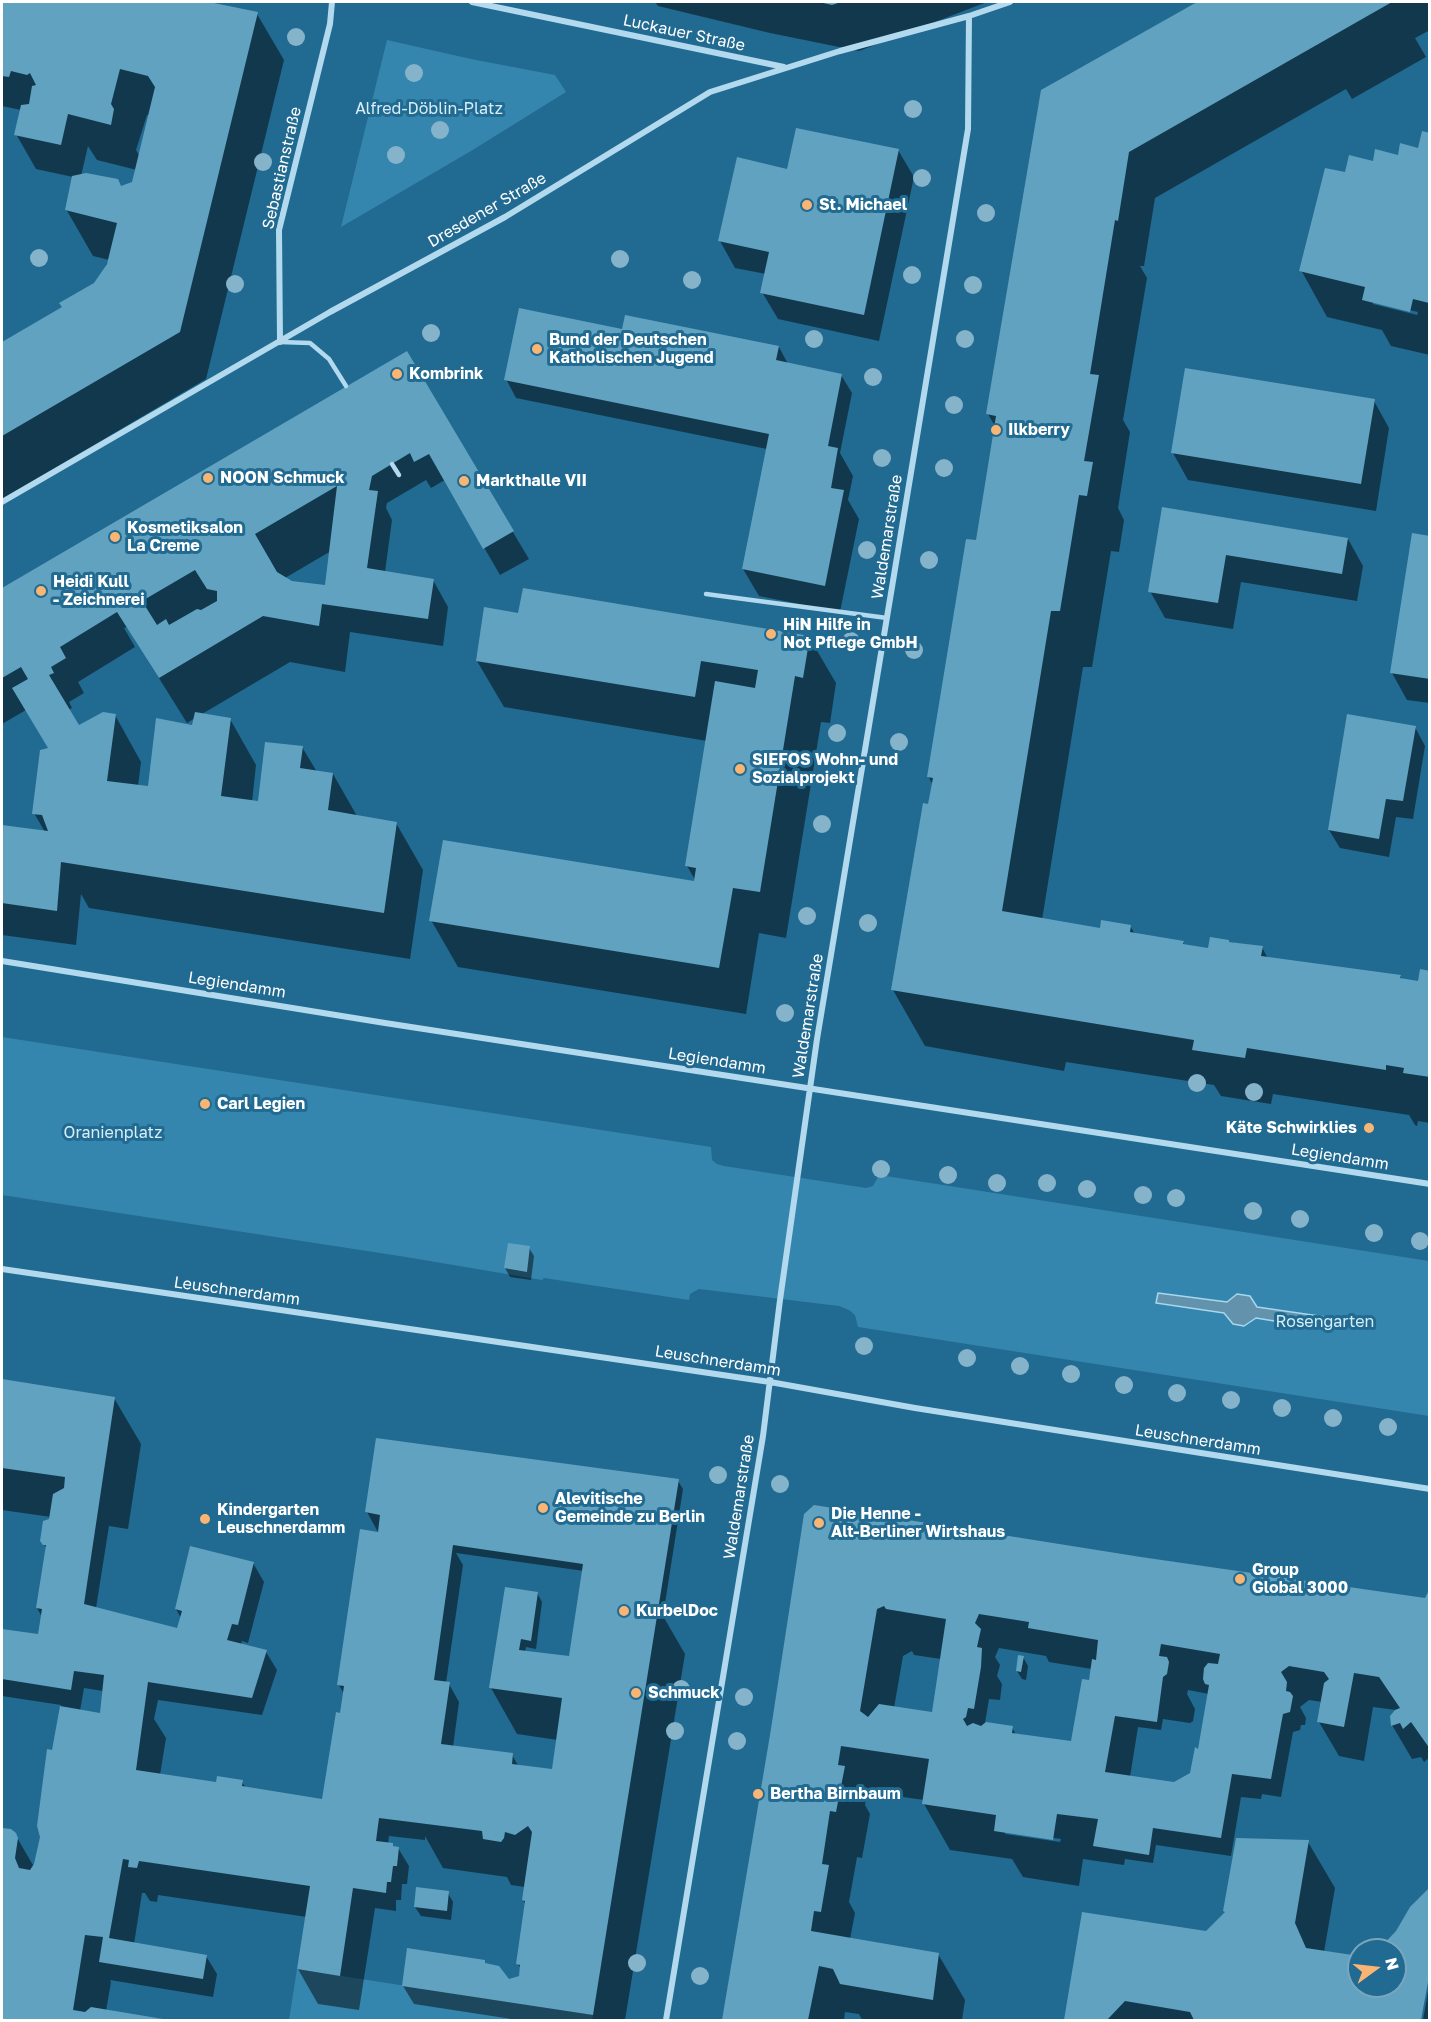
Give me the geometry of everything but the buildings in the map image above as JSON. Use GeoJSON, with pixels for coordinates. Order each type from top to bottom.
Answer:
{"type":"FeatureCollection","features":[{"type":"Feature","properties":{"kind":"street","name":"Sebastianstraße"},"geometry":{"type":"LineString","coordinates":[[280,342],[279,230],[330,24],[332,2]]}},
{"type":"Feature","properties":{"kind":"street","name":"Luckauer Straße"},"geometry":{"type":"LineString","coordinates":[[472,2],[785,68]]}},
{"type":"Feature","properties":{"kind":"street","name":"Dresdener Straße"},"geometry":{"type":"LineString","coordinates":[[2,502],[330,312],[505,218],[710,92],[1010,2]]}},
{"type":"Feature","properties":{"kind":"street","name":"Waldemarstraße"},"geometry":{"type":"LineString","coordinates":[[666,2020],[770,1382],[810,1089],[968,129],[969,16]]}},
{"type":"Feature","properties":{"kind":"street","name":"Legiendamm"},"geometry":{"type":"LineString","coordinates":[[2,961],[1430,1184]]}},
{"type":"Feature","properties":{"kind":"street","name":"Leuschnerdamm"},"geometry":{"type":"LineString","coordinates":[[2,1269],[770,1382],[950,1414],[1430,1489]]}},
{"type":"Feature","properties":{"kind":"lane"},"geometry":{"type":"LineString","coordinates":[[280,342],[310,343],[329,358],[346,386]]}},
{"type":"Feature","properties":{"kind":"lane"},"geometry":{"type":"LineString","coordinates":[[392,464],[399,475]]}},
{"type":"Feature","properties":{"kind":"lane"},"geometry":{"type":"LineString","coordinates":[[706,594],[887,618]]}},
{"type":"Feature","properties":{"kind":"green space","name":"Alfred-Döblin-Platz"},"geometry":{"type":"Polygon","coordinates":[[[387,40],[555,75],[566,92],[341,227],[387,40]]]}},
{"type":"Feature","properties":{"kind":"green space"},"geometry":{"type":"Polygon","coordinates":[[[2,1037],[711,1147],[712,1160],[724,1166],[866,1188],[873,1186],[879,1175],[1429,1261],[1429,1416],[858,1327],[855,1315],[839,1306],[699,1289],[690,1294],[689,1300],[544,1278],[542,1280],[2,1195],[2,1037]]]}},
{"type":"Feature","properties":{"kind":"green space"},"geometry":{"type":"Polygon","coordinates":[[[297,1969],[593,2015],[592,2020],[289,2020],[297,1969]]]}},
{"type":"Feature","properties":{"kind":"shaded area"},"geometry":{"type":"Polygon","coordinates":[[[1158,1293],[1227,1302],[1237,1294],[1250,1296],[1257,1307],[1326,1317],[1323,1329],[1256,1318],[1244,1326],[1233,1324],[1224,1313],[1156,1303],[1158,1293]]]}},
{"type":"Feature","properties":{"kind":"place","name":"St. Michael"},"geometry":{"type":"Point","coordinates":[807,205]}},
{"type":"Feature","properties":{"kind":"place","name":"Bund der Deutschen Katholischen Jugend"},"geometry":{"type":"Point","coordinates":[537,349]}},
{"type":"Feature","properties":{"kind":"place","name":"Kombrink"},"geometry":{"type":"Point","coordinates":[397,374]}},
{"type":"Feature","properties":{"kind":"place","name":"Ilkberry"},"geometry":{"type":"Point","coordinates":[996,430]}},
{"type":"Feature","properties":{"kind":"place","name":"NOON Schmuck"},"geometry":{"type":"Point","coordinates":[208,478]}},
{"type":"Feature","properties":{"kind":"place","name":"Markthalle VII"},"geometry":{"type":"Point","coordinates":[464,481]}},
{"type":"Feature","properties":{"kind":"place","name":"Kosmetiksalon La Creme"},"geometry":{"type":"Point","coordinates":[115,537]}},
{"type":"Feature","properties":{"kind":"place","name":"Heidi Kull - Zeichnerei"},"geometry":{"type":"Point","coordinates":[41,591]}},
{"type":"Feature","properties":{"kind":"place","name":"HiN Hilfe in Not Pflege GmbH"},"geometry":{"type":"Point","coordinates":[771,634]}},
{"type":"Feature","properties":{"kind":"place","name":"SIEFOS Wohn- und Sozialprojekt"},"geometry":{"type":"Point","coordinates":[740,769]}},
{"type":"Feature","properties":{"kind":"place","name":"Carl Legien"},"geometry":{"type":"Point","coordinates":[205,1104]}},
{"type":"Feature","properties":{"kind":"place","name":"Käte Schwirklies"},"geometry":{"type":"Point","coordinates":[1369,1128]}},
{"type":"Feature","properties":{"kind":"place","name":"Alevitische Gemeinde zu Berlin"},"geometry":{"type":"Point","coordinates":[543,1508]}},
{"type":"Feature","properties":{"kind":"place","name":"Kindergarten Leuschnerdamm"},"geometry":{"type":"Point","coordinates":[205,1519]}},
{"type":"Feature","properties":{"kind":"place","name":"Die Henne - Alt-Berliner Wirtshaus"},"geometry":{"type":"Point","coordinates":[819,1523]}},
{"type":"Feature","properties":{"kind":"place","name":"Group Global 3000"},"geometry":{"type":"Point","coordinates":[1240,1579]}},
{"type":"Feature","properties":{"kind":"place","name":"KurbelDoc"},"geometry":{"type":"Point","coordinates":[624,1611]}},
{"type":"Feature","properties":{"kind":"place","name":"Schmuck"},"geometry":{"type":"Point","coordinates":[636,1693]}},
{"type":"Feature","properties":{"kind":"place","name":"Bertha Birnbaum"},"geometry":{"type":"Point","coordinates":[758,1794]}},
{"type":"Feature","properties":{"kind":"park label","name":"Oranienplatz"},"geometry":{"type":"Point","coordinates":[113,1133]}},
{"type":"Feature","properties":{"kind":"park label","name":"Rosengarten"},"geometry":{"type":"Point","coordinates":[1325,1322]}}]}
